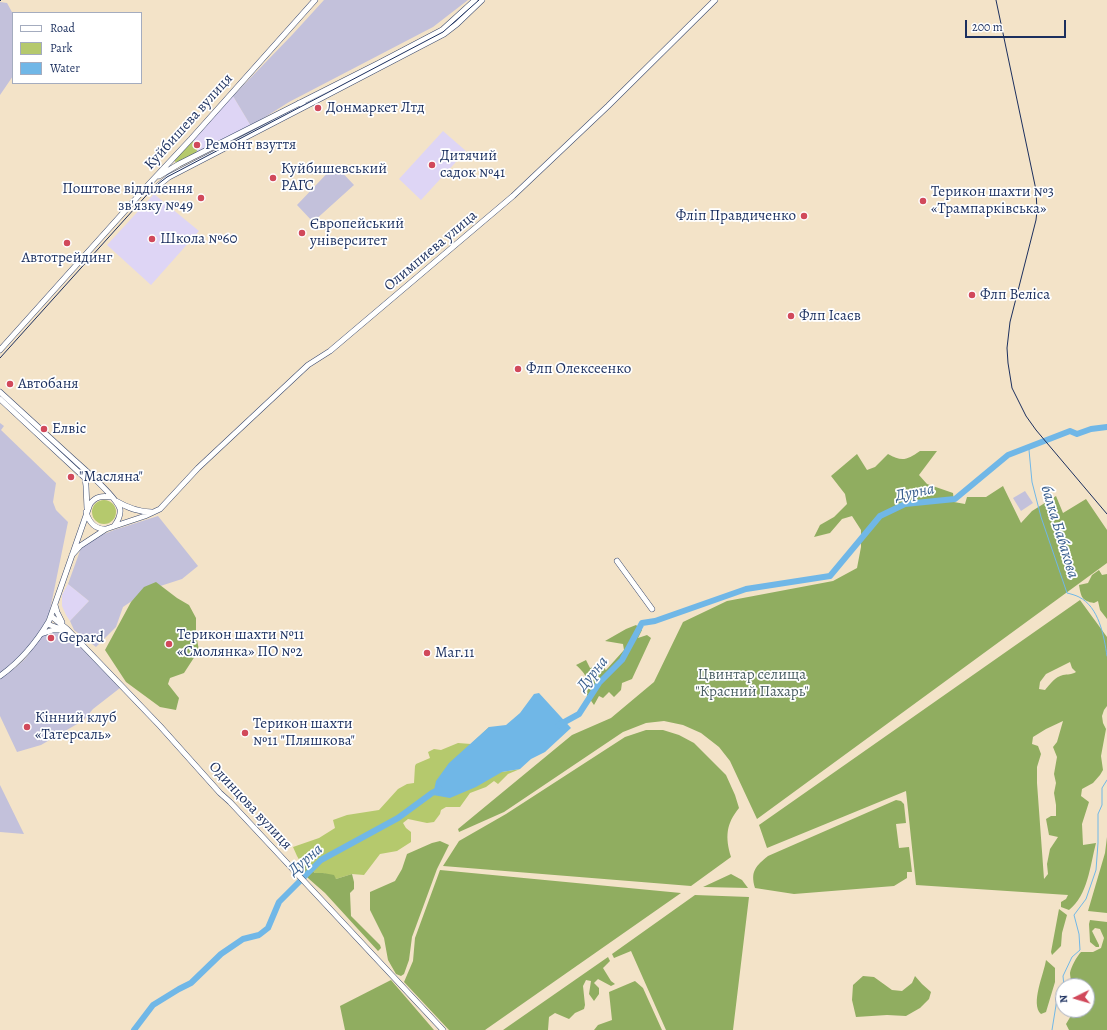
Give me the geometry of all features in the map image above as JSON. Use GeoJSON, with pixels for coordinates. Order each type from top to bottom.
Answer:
{"type":"FeatureCollection","features":[{"type":"Feature","properties":{"kind":"main road","name":"Куйбишева вулиця"},"geometry":{"type":"LineString","coordinates":[[0,350],[315,0]]}},
{"type":"Feature","properties":{"kind":"main road"},"geometry":{"type":"LineString","coordinates":[[155,178],[179,164],[442,30],[475,0]]}},
{"type":"Feature","properties":{"kind":"main road"},"geometry":{"type":"LineString","coordinates":[[154,189],[169,177],[444,34],[457,24],[482,0]]}},
{"type":"Feature","properties":{"kind":"main road","name":"Олимпиева улица"},"geometry":{"type":"LineString","coordinates":[[155,512],[160,509],[198,468],[249,419],[308,365],[330,351],[513,196],[715,0]]}},
{"type":"Feature","properties":{"kind":"main road"},"geometry":{"type":"LineString","coordinates":[[299,103],[306,106]]}},
{"type":"Feature","properties":{"kind":"main road"},"geometry":{"type":"LineString","coordinates":[[0,392],[93,477],[116,501],[131,509],[143,512],[155,512]]}},
{"type":"Feature","properties":{"kind":"main road"},"geometry":{"type":"LineString","coordinates":[[0,399],[85,478],[88,518],[94,526],[101,529],[106,529]]}},
{"type":"Feature","properties":{"kind":"main road"},"geometry":{"type":"LineString","coordinates":[[0,676],[14,666],[23,657],[47,624],[90,504],[96,498],[101,496],[111,497]]}},
{"type":"Feature","properties":{"kind":"main road"},"geometry":{"type":"LineString","coordinates":[[113,527],[117,522],[120,513],[120,509],[116,501]]}},
{"type":"Feature","properties":{"kind":"main road"},"geometry":{"type":"LineString","coordinates":[[72,555],[80,546],[106,529],[155,512]]}},
{"type":"Feature","properties":{"kind":"main road"},"geometry":{"type":"LineString","coordinates":[[617,561],[652,609]]}},
{"type":"Feature","properties":{"kind":"main road"},"geometry":{"type":"LineString","coordinates":[[55,604],[57,612],[68,631]]}},
{"type":"Feature","properties":{"kind":"main road","name":"Одинцова вулиця"},"geometry":{"type":"LineString","coordinates":[[51,616],[68,631],[160,726],[220,793],[443,1030]]}},
{"type":"Feature","properties":{"kind":"main road","name":"Одинцова вулиця"},"geometry":{"type":"LineString","coordinates":[[47,624],[68,631]]}},
{"type":"Feature","properties":{"kind":"main road"},"geometry":{"type":"LineString","coordinates":[[41,634],[53,630],[68,631]]}},
{"type":"Feature","properties":{"kind":"shaded area"},"geometry":{"type":"Polygon","coordinates":[[[324,0],[468,0],[433,27],[289,102],[251,126],[233,96],[324,0]]]}},
{"type":"Feature","properties":{"kind":"shaded area"},"geometry":{"type":"Polygon","coordinates":[[[0,2],[7,3],[12,12],[12,77],[0,95],[0,2]]]}},
{"type":"Feature","properties":{"kind":"shaded area"},"geometry":{"type":"Polygon","coordinates":[[[233,96],[251,126],[196,153],[193,141],[233,96]]]}},
{"type":"Feature","properties":{"kind":"shaded area","name":"Дитячий садок №41"},"geometry":{"type":"Polygon","coordinates":[[[443,131],[466,151],[421,200],[399,179],[443,131]]]}},
{"type":"Feature","properties":{"kind":"shaded area"},"geometry":{"type":"Polygon","coordinates":[[[335,165],[354,185],[313,222],[297,205],[335,165]]]}},
{"type":"Feature","properties":{"kind":"shaded area","name":"Школа №60"},"geometry":{"type":"Polygon","coordinates":[[[154,194],[199,231],[151,285],[107,245],[154,194]]]}},
{"type":"Feature","properties":{"kind":"shaded area"},"geometry":{"type":"Polygon","coordinates":[[[0,423],[4,426],[1,430],[56,483],[53,502],[56,510],[68,522],[49,615],[38,635],[22,656],[0,674],[0,423]]]}},
{"type":"Feature","properties":{"kind":"shaded area"},"geometry":{"type":"Polygon","coordinates":[[[1025,491],[1033,503],[1021,511],[1013,498],[1025,491]]]}},
{"type":"Feature","properties":{"kind":"shaded area"},"geometry":{"type":"Polygon","coordinates":[[[158,516],[198,566],[182,579],[148,590],[123,607],[116,627],[96,647],[74,630],[70,621],[89,601],[68,584],[81,548],[99,536],[158,516]]]}},
{"type":"Feature","properties":{"kind":"shaded area"},"geometry":{"type":"Polygon","coordinates":[[[68,584],[89,601],[70,621],[62,606],[62,595],[68,584]]]}},
{"type":"Feature","properties":{"kind":"shaded area"},"geometry":{"type":"Polygon","coordinates":[[[61,632],[70,636],[120,688],[93,709],[84,720],[41,745],[17,752],[0,716],[0,678],[25,659],[42,636],[46,633],[61,632]]]}},
{"type":"Feature","properties":{"kind":"shaded area"},"geometry":{"type":"Polygon","coordinates":[[[0,785],[24,834],[0,832],[0,785]]]}},
{"type":"Feature","properties":{"kind":"green space"},"geometry":{"type":"Polygon","coordinates":[[[193,141],[198,148],[196,153],[177,164],[174,160],[193,141]]]}},
{"type":"Feature","properties":{"kind":"green space","name":"Цвинтар селища \"Красний Пахарь\""},"geometry":{"type":"Polygon","coordinates":[[[920,451],[937,451],[919,475],[927,484],[953,493],[954,502],[965,504],[967,497],[986,497],[1003,486],[1021,523],[1032,511],[1056,496],[1063,513],[1086,499],[1107,530],[1107,563],[757,819],[730,761],[719,747],[701,733],[683,725],[664,721],[646,723],[623,732],[504,812],[459,832],[458,829],[572,735],[611,718],[654,682],[683,622],[727,601],[833,581],[857,568],[861,547],[861,530],[852,516],[842,519],[830,533],[814,537],[820,525],[834,517],[847,504],[845,494],[831,476],[857,454],[867,470],[875,467],[888,454],[904,459],[920,451]]]}},
{"type":"Feature","properties":{"kind":"green space"},"geometry":{"type":"Polygon","coordinates":[[[104,500],[113,503],[116,512],[113,521],[104,524],[95,521],[92,512],[95,503],[104,500]]]}},
{"type":"Feature","properties":{"kind":"green space"},"geometry":{"type":"Polygon","coordinates":[[[1099,570],[1102,575],[1107,574],[1107,619],[1100,610],[1098,601],[1094,603],[1087,601],[1080,593],[1079,585],[1088,583],[1092,575],[1099,570]]]}},
{"type":"Feature","properties":{"kind":"green space"},"geometry":{"type":"Polygon","coordinates":[[[156,582],[189,605],[196,618],[196,635],[199,650],[184,673],[170,678],[168,684],[179,698],[176,710],[160,707],[126,682],[105,650],[131,602],[144,587],[156,582]]]}},
{"type":"Feature","properties":{"kind":"green space"},"geometry":{"type":"Polygon","coordinates":[[[1080,600],[1107,637],[1107,706],[1102,716],[1106,729],[1101,756],[1103,770],[1093,783],[1082,789],[1081,796],[1089,802],[1082,824],[1083,845],[1096,843],[1084,888],[1075,904],[1069,910],[1061,907],[1061,902],[1066,899],[1068,895],[916,885],[906,791],[767,848],[759,825],[1080,600]],[[1070,662],[1046,674],[1040,682],[1039,689],[1045,690],[1058,677],[1076,672],[1072,668],[1070,662]],[[1063,721],[1033,737],[1032,744],[1038,746],[1041,754],[1037,767],[1037,783],[1044,879],[1048,874],[1047,864],[1050,849],[1058,837],[1049,835],[1046,819],[1051,816],[1056,816],[1054,793],[1056,783],[1054,774],[1057,757],[1053,747],[1057,742],[1063,721]]]}},
{"type":"Feature","properties":{"kind":"green space"},"geometry":{"type":"Polygon","coordinates":[[[636,625],[642,630],[638,638],[647,635],[651,638],[632,679],[622,683],[621,690],[614,697],[609,692],[603,698],[599,696],[594,705],[587,695],[588,685],[585,675],[576,665],[586,660],[590,668],[601,665],[606,670],[624,650],[623,644],[605,641],[636,625]]]}},
{"type":"Feature","properties":{"kind":"green space"},"geometry":{"type":"Polygon","coordinates":[[[489,727],[502,772],[520,769],[508,774],[498,784],[494,781],[486,787],[470,793],[460,807],[446,807],[441,810],[434,822],[427,823],[408,819],[403,823],[411,832],[411,842],[397,851],[380,854],[364,875],[352,874],[336,879],[323,873],[315,873],[301,863],[293,847],[319,838],[335,828],[333,820],[347,815],[379,810],[398,789],[407,784],[414,783],[415,766],[416,764],[430,758],[428,752],[434,749],[441,750],[458,743],[471,744],[489,727]]]}},
{"type":"Feature","properties":{"kind":"green space"},"geometry":{"type":"Polygon","coordinates":[[[646,730],[663,730],[679,735],[694,743],[726,775],[739,808],[731,820],[727,837],[731,857],[691,886],[443,866],[459,841],[506,814],[625,737],[646,730]]]}},
{"type":"Feature","properties":{"kind":"green space"},"geometry":{"type":"Polygon","coordinates":[[[896,800],[901,801],[904,804],[906,823],[896,824],[899,848],[909,847],[912,872],[907,872],[907,878],[894,886],[794,894],[755,888],[753,877],[755,869],[768,856],[896,800]]]}},
{"type":"Feature","properties":{"kind":"green space"},"geometry":{"type":"Polygon","coordinates":[[[1107,837],[1107,913],[1088,911],[1105,853],[1107,837]]]}},
{"type":"Feature","properties":{"kind":"green space"},"geometry":{"type":"Polygon","coordinates":[[[440,841],[449,845],[437,869],[412,937],[409,960],[404,974],[401,976],[396,974],[388,960],[384,938],[370,910],[370,892],[395,881],[402,869],[407,854],[440,841]]]}},
{"type":"Feature","properties":{"kind":"green space"},"geometry":{"type":"Polygon","coordinates":[[[301,863],[315,873],[334,875],[336,879],[352,874],[354,889],[350,893],[351,916],[380,945],[381,948],[378,951],[325,893],[295,864],[301,863]]]}},
{"type":"Feature","properties":{"kind":"green space"},"geometry":{"type":"Polygon","coordinates":[[[440,870],[681,893],[485,1030],[449,1030],[404,982],[413,961],[415,938],[440,870]]]}},
{"type":"Feature","properties":{"kind":"green space"},"geometry":{"type":"Polygon","coordinates":[[[731,874],[742,880],[748,888],[703,887],[731,874]]]}},
{"type":"Feature","properties":{"kind":"green space"},"geometry":{"type":"Polygon","coordinates":[[[695,895],[749,897],[733,1030],[666,1030],[631,951],[614,958],[612,954],[695,895]]]}},
{"type":"Feature","properties":{"kind":"green space"},"geometry":{"type":"Polygon","coordinates":[[[1059,909],[1067,915],[1062,933],[1061,946],[1052,955],[1051,952],[1059,909]]]}},
{"type":"Feature","properties":{"kind":"green space"},"geometry":{"type":"Polygon","coordinates":[[[1090,920],[1107,922],[1107,1030],[1069,1030],[1066,1024],[1070,1018],[1095,1018],[1095,978],[1071,978],[1070,973],[1081,952],[1093,952],[1101,948],[1104,938],[1100,929],[1095,928],[1092,931],[1099,945],[1099,947],[1096,947],[1090,942],[1090,920]]]}},
{"type":"Feature","properties":{"kind":"green space"},"geometry":{"type":"Polygon","coordinates":[[[608,957],[610,961],[603,968],[611,981],[615,984],[611,986],[598,979],[594,983],[599,988],[599,994],[594,1001],[589,994],[591,981],[586,980],[583,986],[584,1009],[575,1013],[569,1019],[555,1013],[549,1017],[548,1030],[503,1030],[608,957]]]}},
{"type":"Feature","properties":{"kind":"green space"},"geometry":{"type":"Polygon","coordinates":[[[1046,960],[1055,968],[1055,982],[1046,1012],[1041,1014],[1037,1003],[1046,960]]]}},
{"type":"Feature","properties":{"kind":"green space"},"geometry":{"type":"Polygon","coordinates":[[[863,976],[874,977],[892,990],[902,991],[912,983],[915,976],[931,992],[929,999],[920,1008],[906,1016],[887,1015],[856,1017],[852,1000],[853,985],[863,976]]]}},
{"type":"Feature","properties":{"kind":"green space"},"geometry":{"type":"Polygon","coordinates":[[[391,980],[434,1030],[345,1030],[340,1006],[391,980]]]}},
{"type":"Feature","properties":{"kind":"green space"},"geometry":{"type":"Polygon","coordinates":[[[635,981],[643,988],[662,1030],[594,1030],[598,1025],[612,1020],[609,992],[635,981]]]}},
{"type":"Feature","properties":{"kind":"water"},"geometry":{"type":"Polygon","coordinates":[[[539,693],[571,728],[545,752],[531,759],[520,769],[502,772],[476,787],[450,798],[433,795],[436,781],[449,763],[489,727],[506,725],[520,713],[534,694],[539,693]]]}},
{"type":"Feature","properties":{"kind":"waterway","name":"Дурна"},"geometry":{"type":"LineString","coordinates":[[559,725],[579,714],[599,683],[622,660],[642,623],[655,621],[746,589],[830,576],[880,516],[905,504],[955,499],[1008,455],[1070,431],[1077,434],[1091,429],[1107,427]]}},
{"type":"Feature","properties":{"kind":"waterway","name":"балка Бабакова"},"geometry":{"type":"LineString","coordinates":[[1031,446],[1029,450],[1032,482],[1041,517],[1067,593],[1079,597],[1086,602],[1096,615],[1102,631],[1107,656]]}},
{"type":"Feature","properties":{"kind":"waterway","name":"балка Бабакова"},"geometry":{"type":"LineString","coordinates":[[1063,978],[1072,957],[1080,950],[1079,934],[1074,915],[1086,899],[1096,870],[1098,814],[1102,805],[1102,788],[1107,780]]}},
{"type":"Feature","properties":{"kind":"waterway","name":"Дурна"},"geometry":{"type":"LineString","coordinates":[[134,1030],[153,1005],[191,983],[221,954],[243,939],[259,935],[268,928],[279,902],[321,860],[398,818],[432,793],[440,789]]}},
{"type":"Feature","properties":{"kind":"waterway","name":"балка Бабакова"},"geometry":{"type":"LineString","coordinates":[[1052,1030],[1055,1011]]}},
{"type":"Feature","properties":{"kind":"tram line"},"geometry":{"type":"LineString","coordinates":[[0,358],[153,188],[167,177],[443,32],[479,0]]}},
{"type":"Feature","properties":{"kind":"tram line"},"geometry":{"type":"LineString","coordinates":[[996,0],[1036,190],[1037,211],[1010,322],[1007,348],[1012,388],[1026,416],[1036,430],[1107,514]]}},
{"type":"Feature","properties":{"kind":"place","name":"Донмаркет Лтд"},"geometry":{"type":"Point","coordinates":[318,108]}},
{"type":"Feature","properties":{"kind":"place","name":"Ремонт взуття"},"geometry":{"type":"Point","coordinates":[197,145]}},
{"type":"Feature","properties":{"kind":"place","name":"Дитячий садок №41"},"geometry":{"type":"Point","coordinates":[432,165]}},
{"type":"Feature","properties":{"kind":"place","name":"Куйбишевський РАГС"},"geometry":{"type":"Point","coordinates":[273,178]}},
{"type":"Feature","properties":{"kind":"place","name":"Поштове відділення зв'язку №49"},"geometry":{"type":"Point","coordinates":[201,198]}},
{"type":"Feature","properties":{"kind":"place","name":"Терикон шахти №3 «Трампарківська»"},"geometry":{"type":"Point","coordinates":[923,201]}},
{"type":"Feature","properties":{"kind":"place","name":"Фліп Правдиченко"},"geometry":{"type":"Point","coordinates":[804,216]}},
{"type":"Feature","properties":{"kind":"place","name":"Європейський університет"},"geometry":{"type":"Point","coordinates":[302,233]}},
{"type":"Feature","properties":{"kind":"place","name":"Школа №60"},"geometry":{"type":"Point","coordinates":[152,239]}},
{"type":"Feature","properties":{"kind":"place","name":"Автотрейдинг"},"geometry":{"type":"Point","coordinates":[67,243]}},
{"type":"Feature","properties":{"kind":"place","name":"Флп Веліса"},"geometry":{"type":"Point","coordinates":[972,295]}},
{"type":"Feature","properties":{"kind":"place","name":"Флп Ісаєв"},"geometry":{"type":"Point","coordinates":[791,316]}},
{"type":"Feature","properties":{"kind":"place","name":"Флп Олексеенко"},"geometry":{"type":"Point","coordinates":[518,369]}},
{"type":"Feature","properties":{"kind":"place","name":"Автобаня"},"geometry":{"type":"Point","coordinates":[10,384]}},
{"type":"Feature","properties":{"kind":"place","name":"Елвіс"},"geometry":{"type":"Point","coordinates":[44,429]}},
{"type":"Feature","properties":{"kind":"place","name":"\"Масляна\""},"geometry":{"type":"Point","coordinates":[71,477]}},
{"type":"Feature","properties":{"kind":"place","name":"Gepard"},"geometry":{"type":"Point","coordinates":[51,638]}},
{"type":"Feature","properties":{"kind":"place","name":"Терикон шахти №11 «Смолянка» ПО №2"},"geometry":{"type":"Point","coordinates":[169,644]}},
{"type":"Feature","properties":{"kind":"place","name":"Маг.11"},"geometry":{"type":"Point","coordinates":[427,653]}},
{"type":"Feature","properties":{"kind":"place","name":"Кінний клуб «Татерсаль»"},"geometry":{"type":"Point","coordinates":[27,727]}},
{"type":"Feature","properties":{"kind":"place","name":"Терикон шахти №11 \"Пляшкова\""},"geometry":{"type":"Point","coordinates":[245,733]}}]}
